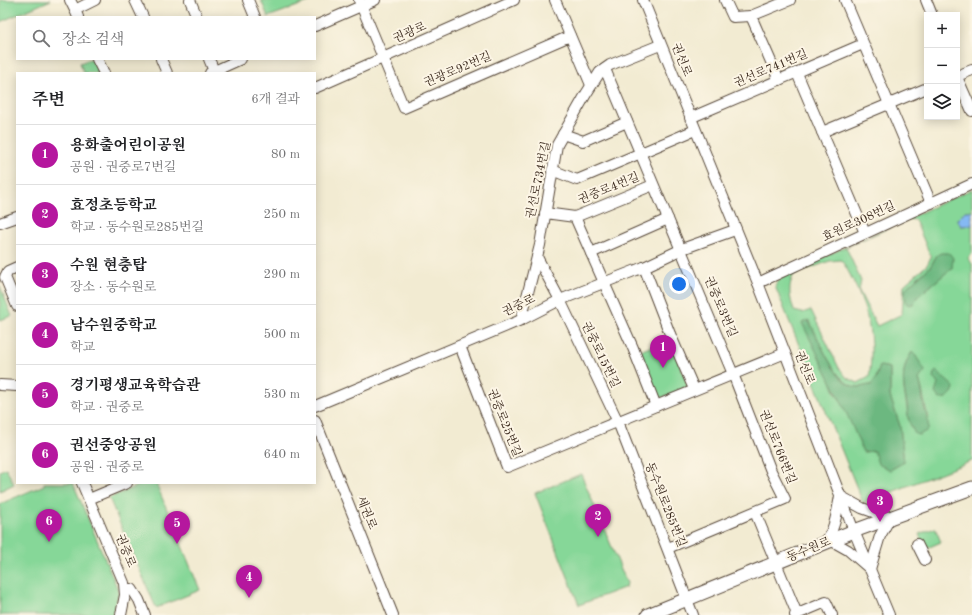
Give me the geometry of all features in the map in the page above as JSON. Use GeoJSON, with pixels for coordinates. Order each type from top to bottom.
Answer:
{"type":"FeatureCollection","features":[{"type":"Feature","properties":{"kind":"main road","name":"동수원로"},"geometry":{"type":"LineString","coordinates":[[648,615],[854,531],[972,488]]}},
{"type":"Feature","properties":{"kind":"street"},"geometry":{"type":"LineString","coordinates":[[70,0],[76,13],[95,0]]}},
{"type":"Feature","properties":{"kind":"street"},"geometry":{"type":"LineString","coordinates":[[135,0],[143,16]]}},
{"type":"Feature","properties":{"kind":"street"},"geometry":{"type":"LineString","coordinates":[[190,0],[197,16]]}},
{"type":"Feature","properties":{"kind":"street"},"geometry":{"type":"LineString","coordinates":[[248,0],[255,16]]}},
{"type":"Feature","properties":{"kind":"street"},"geometry":{"type":"LineString","coordinates":[[316,25],[360,3],[375,0]]}},
{"type":"Feature","properties":{"kind":"street","name":"권광로"},"geometry":{"type":"LineString","coordinates":[[316,88],[384,59],[514,0]]}},
{"type":"Feature","properties":{"kind":"street"},"geometry":{"type":"LineString","coordinates":[[554,0],[592,85]]}},
{"type":"Feature","properties":{"kind":"street","name":"권선로"},"geometry":{"type":"LineString","coordinates":[[643,0],[735,230],[758,283],[840,496],[889,615]]}},
{"type":"Feature","properties":{"kind":"street"},"geometry":{"type":"LineString","coordinates":[[725,0],[733,17],[751,16],[790,0]]}},
{"type":"Feature","properties":{"kind":"street"},"geometry":{"type":"LineString","coordinates":[[845,0],[931,203]]}},
{"type":"Feature","properties":{"kind":"street"},"geometry":{"type":"LineString","coordinates":[[926,0],[931,12]]}},
{"type":"Feature","properties":{"kind":"street"},"geometry":{"type":"LineString","coordinates":[[360,3],[384,59]]}},
{"type":"Feature","properties":{"kind":"street"},"geometry":{"type":"LineString","coordinates":[[751,16],[779,80]]}},
{"type":"Feature","properties":{"kind":"street","name":"권광로92번길"},"geometry":{"type":"LineString","coordinates":[[384,59],[404,108],[570,36]]}},
{"type":"Feature","properties":{"kind":"street","name":"권선로741번길"},"geometry":{"type":"LineString","coordinates":[[690,118],[863,44]]}},
{"type":"Feature","properties":{"kind":"street","name":"권선로734번길"},"geometry":{"type":"LineString","coordinates":[[521,320],[537,257],[552,170],[558,145],[592,85],[605,69],[610,65],[660,45]]}},
{"type":"Feature","properties":{"kind":"street"},"geometry":{"type":"LineString","coordinates":[[98,60],[104,72]]}},
{"type":"Feature","properties":{"kind":"street"},"geometry":{"type":"LineString","coordinates":[[161,60],[167,72]]}},
{"type":"Feature","properties":{"kind":"street"},"geometry":{"type":"LineString","coordinates":[[209,60],[212,72],[229,61]]}},
{"type":"Feature","properties":{"kind":"street","name":"권중로4번길"},"geometry":{"type":"LineString","coordinates":[[605,69],[653,185],[682,249]]}},
{"type":"Feature","properties":{"kind":"street"},"geometry":{"type":"LineString","coordinates":[[960,75],[972,70]]}},
{"type":"Feature","properties":{"kind":"street"},"geometry":{"type":"LineString","coordinates":[[797,73],[865,233]]}},
{"type":"Feature","properties":{"kind":"street"},"geometry":{"type":"LineString","coordinates":[[960,83],[972,110]]}},
{"type":"Feature","properties":{"kind":"street"},"geometry":{"type":"LineString","coordinates":[[822,132],[924,89]]}},
{"type":"Feature","properties":{"kind":"street"},"geometry":{"type":"LineString","coordinates":[[564,134],[583,140],[627,122]]}},
{"type":"Feature","properties":{"kind":"street"},"geometry":{"type":"LineString","coordinates":[[640,154],[695,130]]}},
{"type":"Feature","properties":{"kind":"street","name":"권중로4번길"},"geometry":{"type":"LineString","coordinates":[[552,170],[577,180],[640,154]]}},
{"type":"Feature","properties":{"kind":"street","name":"효원로308번길"},"geometry":{"type":"LineString","coordinates":[[758,283],[972,184]]}},
{"type":"Feature","properties":{"kind":"street","name":"권중로4번길"},"geometry":{"type":"LineString","coordinates":[[575,217],[653,185]]}},
{"type":"Feature","properties":{"kind":"street"},"geometry":{"type":"LineString","coordinates":[[545,213],[575,217],[590,253],[605,282],[656,406]]}},
{"type":"Feature","properties":{"kind":"street"},"geometry":{"type":"LineString","coordinates":[[0,223],[16,217]]}},
{"type":"Feature","properties":{"kind":"street"},"geometry":{"type":"LineString","coordinates":[[590,253],[668,219]]}},
{"type":"Feature","properties":{"kind":"street","name":"권중로"},"geometry":{"type":"LineString","coordinates":[[316,406],[521,320],[560,300],[644,267],[682,249],[735,230]]}},
{"type":"Feature","properties":{"kind":"street","name":"권중로3번길"},"geometry":{"type":"LineString","coordinates":[[682,249],[733,374]]}},
{"type":"Feature","properties":{"kind":"street","name":"권중로15번길"},"geometry":{"type":"LineString","coordinates":[[537,257],[560,300],[618,422]]}},
{"type":"Feature","properties":{"kind":"street"},"geometry":{"type":"LineString","coordinates":[[644,267],[670,334],[694,389]]}},
{"type":"Feature","properties":{"kind":"street"},"geometry":{"type":"LineString","coordinates":[[16,268],[8,272],[5,277],[16,304]]}},
{"type":"Feature","properties":{"kind":"street","name":"권중로25번길"},"geometry":{"type":"LineString","coordinates":[[460,346],[507,467],[618,422]]}},
{"type":"Feature","properties":{"kind":"street"},"geometry":{"type":"LineString","coordinates":[[618,422],[694,389],[785,353]]}},
{"type":"Feature","properties":{"kind":"street","name":"권선로766번길"},"geometry":{"type":"LineString","coordinates":[[733,374],[771,471],[785,500],[755,512]]}},
{"type":"Feature","properties":{"kind":"street"},"geometry":{"type":"LineString","coordinates":[[0,385],[16,386]]}},
{"type":"Feature","properties":{"kind":"street","name":"세권로"},"geometry":{"type":"LineString","coordinates":[[316,422],[394,615]]}},
{"type":"Feature","properties":{"kind":"street","name":"동수원로285번길"},"geometry":{"type":"LineString","coordinates":[[618,422],[693,615]]}},
{"type":"Feature","properties":{"kind":"street","name":"권중로"},"geometry":{"type":"LineString","coordinates":[[82,484],[124,588],[125,595],[121,615]]}},
{"type":"Feature","properties":{"kind":"street"},"geometry":{"type":"LineString","coordinates":[[89,499],[125,484]]}},
{"type":"Feature","properties":{"kind":"street"},"geometry":{"type":"LineString","coordinates":[[840,496],[862,508],[890,518],[880,536],[870,569],[848,550],[828,542],[835,520],[840,496]]}},
{"type":"Feature","properties":{"kind":"street"},"geometry":{"type":"LineString","coordinates":[[668,548],[755,512],[796,615],[826,602],[832,615]]}},
{"type":"Feature","properties":{"kind":"street"},"geometry":{"type":"LineString","coordinates":[[918,544],[925,560]]}},
{"type":"Feature","properties":{"kind":"street"},"geometry":{"type":"LineString","coordinates":[[124,588],[132,589],[139,600],[145,615]]}},
{"type":"Feature","properties":{"kind":"green space"},"geometry":{"type":"Polygon","coordinates":[[[0,0],[51,0],[0,22],[0,0]]]}},
{"type":"Feature","properties":{"kind":"green space"},"geometry":{"type":"Polygon","coordinates":[[[261,0],[314,0],[271,16],[268,16],[261,0]]]}},
{"type":"Feature","properties":{"kind":"green space"},"geometry":{"type":"Polygon","coordinates":[[[88,60],[93,60],[99,72],[84,72],[80,63],[88,60]]]}},
{"type":"Feature","properties":{"kind":"green space"},"geometry":{"type":"Polygon","coordinates":[[[972,189],[972,211],[965,211],[961,226],[972,225],[972,254],[968,258],[972,264],[972,461],[863,503],[775,286],[782,276],[972,189]],[[909,219],[846,247],[861,281],[859,291],[877,326],[902,314],[904,285],[927,265],[931,257],[915,220],[909,219]],[[937,255],[930,267],[908,286],[917,297],[952,268],[937,255]],[[841,260],[830,261],[794,274],[790,283],[791,302],[794,311],[802,313],[811,310],[839,368],[847,378],[858,383],[869,377],[870,370],[871,342],[867,315],[845,265],[841,260]],[[809,320],[835,392],[846,409],[863,452],[874,451],[890,470],[904,462],[900,426],[890,396],[890,368],[880,366],[876,378],[871,385],[859,387],[851,385],[843,379],[829,361],[809,320]],[[912,352],[904,369],[903,377],[908,419],[929,419],[919,379],[921,374],[912,352]]]}},
{"type":"Feature","properties":{"kind":"green space"},"geometry":{"type":"Polygon","coordinates":[[[941,253],[949,253],[953,258],[952,268],[917,297],[913,304],[909,305],[906,303],[905,290],[930,267],[937,255],[941,253]]]}},
{"type":"Feature","properties":{"kind":"green space"},"geometry":{"type":"Polygon","coordinates":[[[0,286],[12,316],[0,320],[0,286]]]}},
{"type":"Feature","properties":{"kind":"green space"},"geometry":{"type":"Polygon","coordinates":[[[808,320],[835,371],[850,385],[859,387],[871,385],[876,378],[880,366],[890,368],[890,396],[900,426],[904,462],[890,470],[878,464],[874,451],[863,452],[842,403],[802,323],[808,320]]]}},
{"type":"Feature","properties":{"kind":"green space"},"geometry":{"type":"Polygon","coordinates":[[[667,340],[672,343],[688,387],[661,398],[655,396],[640,351],[667,340]]]}},
{"type":"Feature","properties":{"kind":"green space"},"geometry":{"type":"Polygon","coordinates":[[[912,352],[925,371],[919,379],[928,420],[928,430],[919,435],[915,434],[909,422],[904,384],[904,371],[912,352]]]}},
{"type":"Feature","properties":{"kind":"green space"},"geometry":{"type":"Polygon","coordinates":[[[936,371],[954,387],[953,392],[946,398],[940,399],[935,393],[938,384],[933,377],[936,371]]]}},
{"type":"Feature","properties":{"kind":"green space"},"geometry":{"type":"Polygon","coordinates":[[[6,468],[14,484],[0,491],[0,471],[6,468]]]}},
{"type":"Feature","properties":{"kind":"green space"},"geometry":{"type":"Polygon","coordinates":[[[581,474],[627,583],[626,587],[579,605],[535,493],[581,474]]]}},
{"type":"Feature","properties":{"kind":"green space"},"geometry":{"type":"Polygon","coordinates":[[[73,484],[119,592],[112,615],[0,615],[0,504],[44,485],[73,484]]]}},
{"type":"Feature","properties":{"kind":"green space"},"geometry":{"type":"Polygon","coordinates":[[[143,484],[156,484],[200,590],[156,608],[109,498],[143,484]]]}},
{"type":"Feature","properties":{"kind":"green space"},"geometry":{"type":"Polygon","coordinates":[[[935,528],[941,542],[925,549],[919,534],[935,528]]]}},
{"type":"Feature","properties":{"kind":"water"},"geometry":{"type":"Polygon","coordinates":[[[965,211],[972,211],[972,225],[961,226],[957,220],[965,211]]]}},
{"type":"Feature","properties":{"kind":"place","name":"용화출어린이공원"},"geometry":{"type":"Point","coordinates":[663,368]}},
{"type":"Feature","properties":{"kind":"place","name":"수원 현충탑"},"geometry":{"type":"Point","coordinates":[880,522]}},
{"type":"Feature","properties":{"kind":"place","name":"효정초등학교"},"geometry":{"type":"Point","coordinates":[598,537]}},
{"type":"Feature","properties":{"kind":"place","name":"권선중앙공원"},"geometry":{"type":"Point","coordinates":[49,542]}},
{"type":"Feature","properties":{"kind":"place","name":"경기평생교육학습관"},"geometry":{"type":"Point","coordinates":[177,544]}},
{"type":"Feature","properties":{"kind":"place","name":"남수원중학교"},"geometry":{"type":"Point","coordinates":[249,598]}}]}
